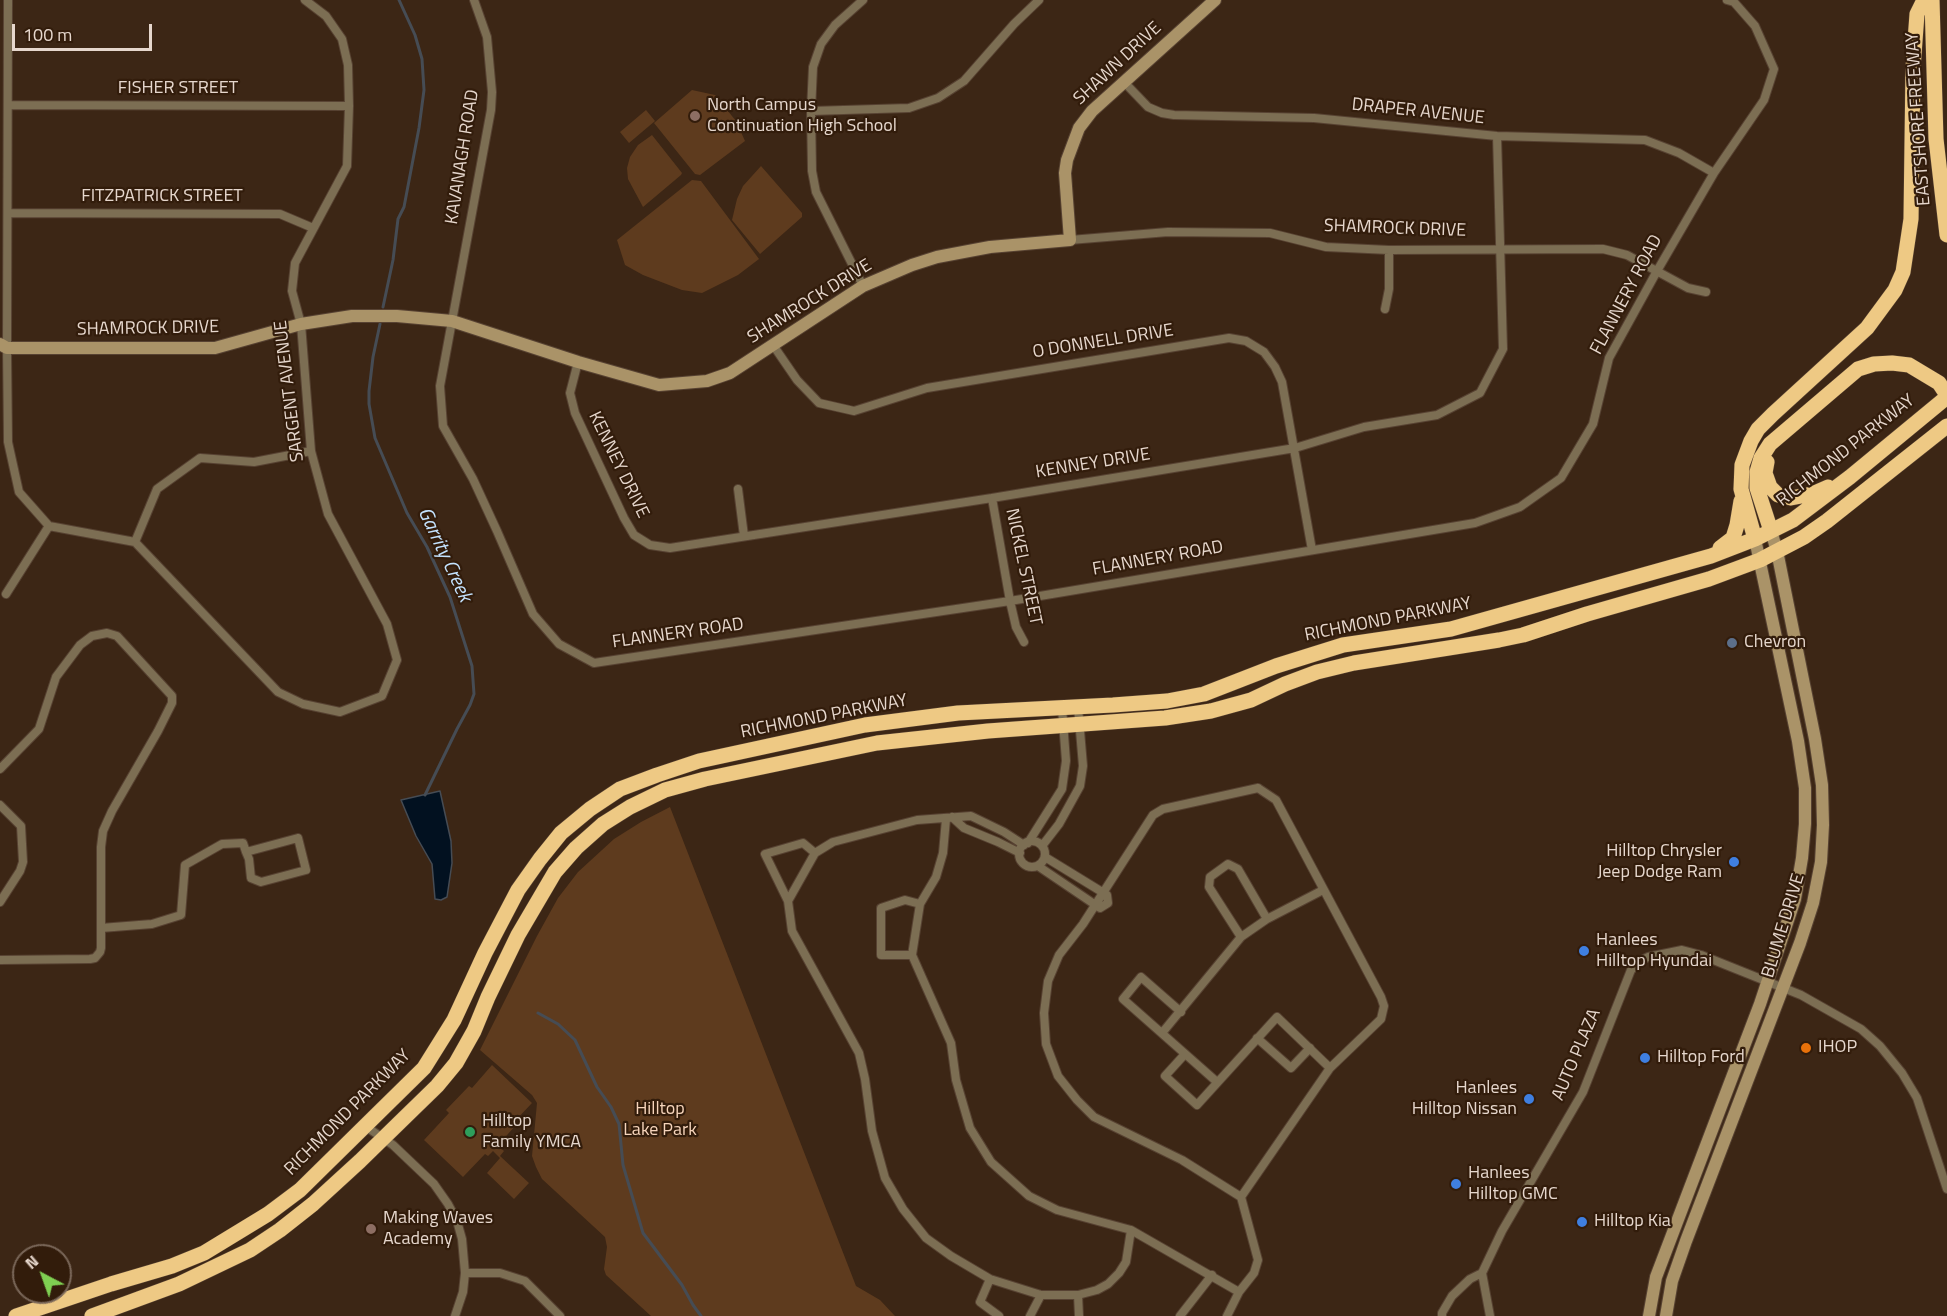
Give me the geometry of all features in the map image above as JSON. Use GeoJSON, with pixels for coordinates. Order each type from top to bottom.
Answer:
{"type":"FeatureCollection","features":[{"type":"Feature","properties":{"kind":"highway"},"geometry":{"type":"LineString","coordinates":[[1711,556],[1733,538],[1742,499],[1742,465],[1758,429],[1867,328],[1895,290],[1903,272],[1911,219],[1913,68],[1917,14],[1924,0]]}},
{"type":"Feature","properties":{"kind":"highway","name":"EASTSHORE FREEWAY"},"geometry":{"type":"LineString","coordinates":[[1932,0],[1936,139],[1947,235]]}},
{"type":"Feature","properties":{"kind":"highway"},"geometry":{"type":"LineString","coordinates":[[1771,531],[1757,488],[1757,472],[1761,458],[1770,444],[1851,374],[1874,364],[1909,365],[1939,383],[1947,396]]}},
{"type":"Feature","properties":{"kind":"highway","name":"RICHMOND PARKWAY"},"geometry":{"type":"LineString","coordinates":[[16,1316],[204,1253],[268,1214],[300,1190],[424,1068],[441,1043],[518,890],[561,833],[590,809],[620,789],[699,761],[866,725],[958,713],[1078,707],[1167,700],[1204,694],[1276,666],[1343,645],[1451,629],[1711,556],[1755,539],[1793,520],[1850,477],[1947,396]]}},
{"type":"Feature","properties":{"kind":"highway","name":"RICHMOND PARKWAY"},"geometry":{"type":"LineString","coordinates":[[92,1316],[179,1284],[250,1250],[313,1204],[437,1086],[456,1063],[474,1031],[518,935],[555,873],[576,848],[603,824],[630,807],[665,790],[705,779],[877,744],[988,731],[1165,718],[1211,711],[1251,700],[1317,672],[1354,663],[1523,635],[1708,579],[1761,560],[1827,521],[1947,426]]}},
{"type":"Feature","properties":{"kind":"highway"},"geometry":{"type":"LineString","coordinates":[[1780,437],[1767,461],[1766,473],[1770,487],[1778,495],[1791,498],[1812,494],[1850,477]]}},
{"type":"Feature","properties":{"kind":"highway"},"geometry":{"type":"LineString","coordinates":[[1742,499],[1755,539]]}},
{"type":"Feature","properties":{"kind":"street"},"geometry":{"type":"LineString","coordinates":[[8,0],[9,213],[2,348],[8,442],[19,492],[49,526],[135,542],[157,489],[200,458],[254,462],[311,452]]}},
{"type":"Feature","properties":{"kind":"street","name":"SARGENT AVENUE"},"geometry":{"type":"LineString","coordinates":[[135,542],[278,692],[303,704],[340,712],[382,696],[397,660],[387,624],[328,514],[311,452],[301,324],[292,291],[295,263],[348,166],[348,65],[342,39],[326,16],[305,0]]}},
{"type":"Feature","properties":{"kind":"street","name":"KAVANAGH ROAD"},"geometry":{"type":"LineString","coordinates":[[452,321],[491,110],[492,92],[487,38],[474,0]]}},
{"type":"Feature","properties":{"kind":"street"},"geometry":{"type":"LineString","coordinates":[[863,0],[835,25],[821,44],[813,67],[812,111],[812,171],[816,192],[863,286]]}},
{"type":"Feature","properties":{"kind":"street"},"geometry":{"type":"LineString","coordinates":[[812,111],[909,108],[938,98],[964,81],[1014,24],[1040,0]]}},
{"type":"Feature","properties":{"kind":"street","name":"SHAWN DRIVE"},"geometry":{"type":"LineString","coordinates":[[1070,240],[1065,183],[1067,160],[1079,128],[1092,111],[1215,0]]}},
{"type":"Feature","properties":{"kind":"street","name":"FLANNERY ROAD"},"geometry":{"type":"LineString","coordinates":[[452,321],[440,386],[443,426],[488,510],[533,614],[559,644],[594,663],[1010,601],[1475,523],[1520,507],[1561,478],[1593,424],[1609,358],[1714,173],[1764,100],[1774,69],[1755,26],[1734,2],[1727,0]]}},
{"type":"Feature","properties":{"kind":"street","name":"DRAPER AVENUE"},"geometry":{"type":"LineString","coordinates":[[1124,82],[1148,107],[1174,115],[1314,118],[1497,136],[1645,140],[1679,153],[1714,173]]}},
{"type":"Feature","properties":{"kind":"street","name":"FISHER STREET"},"geometry":{"type":"LineString","coordinates":[[8,105],[349,106]]}},
{"type":"Feature","properties":{"kind":"street","name":"KENNEY DRIVE"},"geometry":{"type":"LineString","coordinates":[[578,362],[570,393],[574,413],[624,518],[634,535],[650,545],[670,548],[1295,448],[1364,427],[1437,415],[1480,393],[1503,349],[1497,136]]}},
{"type":"Feature","properties":{"kind":"street","name":"FITZPATRICK STREET"},"geometry":{"type":"LineString","coordinates":[[9,213],[280,214],[313,228]]}},
{"type":"Feature","properties":{"kind":"street","name":"SHAMROCK DRIVE"},"geometry":{"type":"LineString","coordinates":[[2,348],[216,348],[301,324],[352,316],[397,316],[452,321],[578,362],[659,385],[707,381],[730,373],[863,286],[912,265],[990,247],[1168,232],[1270,233],[1326,247],[1389,250],[1603,249],[1627,255],[1688,288],[1706,292]]}},
{"type":"Feature","properties":{"kind":"street"},"geometry":{"type":"LineString","coordinates":[[1385,309],[1389,289],[1389,250]]}},
{"type":"Feature","properties":{"kind":"street","name":"O DONNELL DRIVE"},"geometry":{"type":"LineString","coordinates":[[773,345],[796,380],[819,403],[854,411],[927,388],[1229,338],[1246,342],[1264,352],[1282,382],[1312,550]]}},
{"type":"Feature","properties":{"kind":"street"},"geometry":{"type":"LineString","coordinates":[[738,489],[744,536]]}},
{"type":"Feature","properties":{"kind":"street","name":"NICKEL STREET"},"geometry":{"type":"LineString","coordinates":[[992,498],[1010,601],[1016,627],[1024,642]]}},
{"type":"Feature","properties":{"kind":"street"},"geometry":{"type":"LineString","coordinates":[[6,594],[49,526]]}},
{"type":"Feature","properties":{"kind":"street","name":"BLUME DRIVE"},"geometry":{"type":"LineString","coordinates":[[1665,1316],[1672,1281],[1686,1241],[1784,987],[1813,903],[1821,862],[1822,785],[1815,739],[1771,531]]}},
{"type":"Feature","properties":{"kind":"street","name":"BLUME DRIVE"},"geometry":{"type":"LineString","coordinates":[[1649,1316],[1656,1277],[1767,981],[1795,899],[1802,858],[1805,788],[1796,726],[1755,539]]}},
{"type":"Feature","properties":{"kind":"street"},"geometry":{"type":"LineString","coordinates":[[0,769],[39,729],[56,677],[80,645],[92,636],[107,633],[117,636],[171,694],[172,703],[103,831],[101,948],[94,958],[0,960]]}},
{"type":"Feature","properties":{"kind":"street"},"geometry":{"type":"LineString","coordinates":[[1042,846],[1059,824],[1080,786],[1083,766],[1078,707]]}},
{"type":"Feature","properties":{"kind":"street"},"geometry":{"type":"LineString","coordinates":[[1062,708],[1066,760],[1062,789],[1024,847],[1020,858],[1025,865],[1038,866],[1094,905]]}},
{"type":"Feature","properties":{"kind":"street"},"geometry":{"type":"LineString","coordinates":[[1227,1316],[1239,1292],[1254,1273],[1258,1260],[1241,1197],[1182,1160],[1094,1117],[1058,1076],[1046,1044],[1044,1013],[1048,981],[1059,955],[1083,924],[1153,815],[1163,809],[1258,788],[1276,800],[1384,1006],[1381,1019],[1330,1068],[1241,1197]]}},
{"type":"Feature","properties":{"kind":"street"},"geometry":{"type":"LineString","coordinates":[[0,805],[21,826],[23,862],[20,871],[0,902]]}},
{"type":"Feature","properties":{"kind":"street"},"geometry":{"type":"LineString","coordinates":[[788,901],[815,854],[833,842],[917,820],[971,816],[1004,832],[1024,847]]}},
{"type":"Feature","properties":{"kind":"street"},"geometry":{"type":"LineString","coordinates":[[949,818],[964,828],[998,842],[1024,847],[1035,842],[1042,846],[1045,857],[1102,892]]}},
{"type":"Feature","properties":{"kind":"street"},"geometry":{"type":"LineString","coordinates":[[949,818],[936,877],[920,904],[912,955],[951,1043],[956,1080],[970,1128],[991,1162],[1029,1196],[1057,1210],[1131,1230],[1239,1292]]}},
{"type":"Feature","properties":{"kind":"street"},"geometry":{"type":"LineString","coordinates":[[101,928],[152,924],[182,915],[185,865],[222,843],[243,843],[246,852],[249,859],[251,878],[261,882],[306,870],[298,838],[246,852]]}},
{"type":"Feature","properties":{"kind":"street"},"geometry":{"type":"LineString","coordinates":[[815,854],[803,843],[765,854],[788,901],[792,931],[859,1053],[872,1131],[885,1178],[903,1209],[926,1238],[990,1279],[1041,1295],[1078,1295],[1097,1290],[1108,1284],[1119,1273],[1126,1263],[1131,1230]]}},
{"type":"Feature","properties":{"kind":"street"},"geometry":{"type":"LineString","coordinates":[[1038,866],[1045,857]]}},
{"type":"Feature","properties":{"kind":"street"},"geometry":{"type":"LineString","coordinates":[[1240,937],[1209,887],[1209,877],[1228,864],[1238,869],[1267,919]]}},
{"type":"Feature","properties":{"kind":"street"},"geometry":{"type":"LineString","coordinates":[[1064,883],[1071,873]]}},
{"type":"Feature","properties":{"kind":"street"},"geometry":{"type":"LineString","coordinates":[[1162,1033],[1240,937],[1267,919],[1323,890]]}},
{"type":"Feature","properties":{"kind":"street"},"geometry":{"type":"LineString","coordinates":[[912,955],[881,955],[881,909],[905,900],[920,904]]}},
{"type":"Feature","properties":{"kind":"street","name":"AUTO PLAZA"},"geometry":{"type":"LineString","coordinates":[[1442,1316],[1452,1296],[1470,1279],[1482,1273],[1502,1231],[1583,1092],[1631,970],[1648,957],[1682,950],[1692,952],[1784,987],[1832,1011],[1861,1029],[1880,1046],[1902,1073],[1917,1098],[1947,1189]]}},
{"type":"Feature","properties":{"kind":"street"},"geometry":{"type":"LineString","coordinates":[[1181,1012],[1141,977],[1123,999],[1217,1082]]}},
{"type":"Feature","properties":{"kind":"street"},"geometry":{"type":"LineString","coordinates":[[1185,1054],[1165,1076],[1197,1105],[1277,1017],[1330,1068]]}},
{"type":"Feature","properties":{"kind":"street"},"geometry":{"type":"LineString","coordinates":[[1257,1038],[1291,1068],[1310,1048]]}},
{"type":"Feature","properties":{"kind":"street"},"geometry":{"type":"LineString","coordinates":[[365,1126],[383,1138],[434,1184],[448,1204],[462,1239],[465,1273],[463,1292],[455,1316]]}},
{"type":"Feature","properties":{"kind":"street"},"geometry":{"type":"LineString","coordinates":[[465,1273],[500,1274],[525,1281],[560,1316]]}},
{"type":"Feature","properties":{"kind":"street"},"geometry":{"type":"LineString","coordinates":[[1482,1273],[1490,1316]]}},
{"type":"Feature","properties":{"kind":"street"},"geometry":{"type":"LineString","coordinates":[[1180,1316],[1212,1275]]}},
{"type":"Feature","properties":{"kind":"street"},"geometry":{"type":"LineString","coordinates":[[990,1279],[980,1302],[999,1316]]}},
{"type":"Feature","properties":{"kind":"street"},"geometry":{"type":"LineString","coordinates":[[1030,1316],[1041,1295]]}},
{"type":"Feature","properties":{"kind":"street"},"geometry":{"type":"LineString","coordinates":[[1078,1295],[1079,1316]]}},
{"type":"Feature","properties":{"kind":"green space"},"geometry":{"type":"Polygon","coordinates":[[[692,90],[715,95],[736,121],[745,141],[700,175],[695,174],[654,123],[692,90]]]}},
{"type":"Feature","properties":{"kind":"green space"},"geometry":{"type":"Polygon","coordinates":[[[646,110],[655,121],[629,143],[620,132],[646,110]]]}},
{"type":"Feature","properties":{"kind":"green space"},"geometry":{"type":"Polygon","coordinates":[[[652,135],[682,173],[643,207],[628,179],[627,168],[630,157],[638,145],[652,135]]]}},
{"type":"Feature","properties":{"kind":"green space"},"geometry":{"type":"Polygon","coordinates":[[[761,166],[802,213],[802,217],[760,254],[732,220],[743,186],[761,166]]]}},
{"type":"Feature","properties":{"kind":"green space"},"geometry":{"type":"Polygon","coordinates":[[[692,180],[701,181],[759,259],[738,275],[702,293],[682,290],[643,275],[625,265],[617,240],[692,180]]]}},
{"type":"Feature","properties":{"kind":"green space","name":"Hilltop Lake Park"},"geometry":{"type":"Polygon","coordinates":[[[670,807],[856,1286],[880,1300],[895,1316],[651,1316],[606,1275],[604,1269],[607,1247],[605,1237],[542,1179],[532,1156],[537,1103],[532,1095],[480,1050],[537,936],[558,898],[578,872],[614,839],[670,807]]]}},
{"type":"Feature","properties":{"kind":"green space","name":"Hilltop Family YMCA"},"geometry":{"type":"Polygon","coordinates":[[[492,1065],[532,1103],[515,1121],[517,1124],[498,1145],[504,1151],[500,1156],[529,1183],[514,1199],[487,1173],[500,1158],[493,1151],[488,1156],[485,1154],[463,1177],[424,1140],[449,1113],[446,1110],[469,1086],[472,1088],[492,1065]]]}},
{"type":"Feature","properties":{"kind":"water"},"geometry":{"type":"Polygon","coordinates":[[[440,791],[451,841],[452,863],[447,897],[441,900],[435,899],[432,864],[416,836],[401,800],[440,791]]]}},
{"type":"Feature","properties":{"kind":"waterway","name":"Garrity Creek"},"geometry":{"type":"LineString","coordinates":[[383,307],[393,260],[398,219],[404,207],[419,128],[424,90],[422,59],[415,35],[399,0]]}},
{"type":"Feature","properties":{"kind":"waterway","name":"Garrity Creek"},"geometry":{"type":"LineString","coordinates":[[380,324],[369,391],[375,438],[407,513],[427,547],[450,597],[472,666],[474,694],[470,705],[425,795]]}},
{"type":"Feature","properties":{"kind":"waterway","name":"Garrity Creek"},"geometry":{"type":"LineString","coordinates":[[538,1013],[558,1024],[575,1040],[597,1087],[611,1107],[619,1124],[623,1165],[643,1233],[682,1285],[701,1316]]}},
{"type":"Feature","properties":{"kind":"place","name":"North Campus Continuation High School"},"geometry":{"type":"Point","coordinates":[695,116]}},
{"type":"Feature","properties":{"kind":"place","name":"Chevron"},"geometry":{"type":"Point","coordinates":[1732,643]}},
{"type":"Feature","properties":{"kind":"place","name":"Hilltop Chrysler Jeep Dodge Ram"},"geometry":{"type":"Point","coordinates":[1734,862]}},
{"type":"Feature","properties":{"kind":"place","name":"Hanlees Hilltop Hyundai"},"geometry":{"type":"Point","coordinates":[1584,951]}},
{"type":"Feature","properties":{"kind":"place","name":"IHOP"},"geometry":{"type":"Point","coordinates":[1806,1048]}},
{"type":"Feature","properties":{"kind":"place","name":"Hilltop Ford"},"geometry":{"type":"Point","coordinates":[1645,1058]}},
{"type":"Feature","properties":{"kind":"place","name":"Hanlees Hilltop Nissan"},"geometry":{"type":"Point","coordinates":[1529,1099]}},
{"type":"Feature","properties":{"kind":"place","name":"Hilltop Family YMCA"},"geometry":{"type":"Point","coordinates":[470,1132]}},
{"type":"Feature","properties":{"kind":"place","name":"Hanlees Hilltop GMC"},"geometry":{"type":"Point","coordinates":[1456,1184]}},
{"type":"Feature","properties":{"kind":"place","name":"Hilltop Kia"},"geometry":{"type":"Point","coordinates":[1582,1222]}},
{"type":"Feature","properties":{"kind":"place","name":"Making Waves Academy"},"geometry":{"type":"Point","coordinates":[371,1229]}}]}
